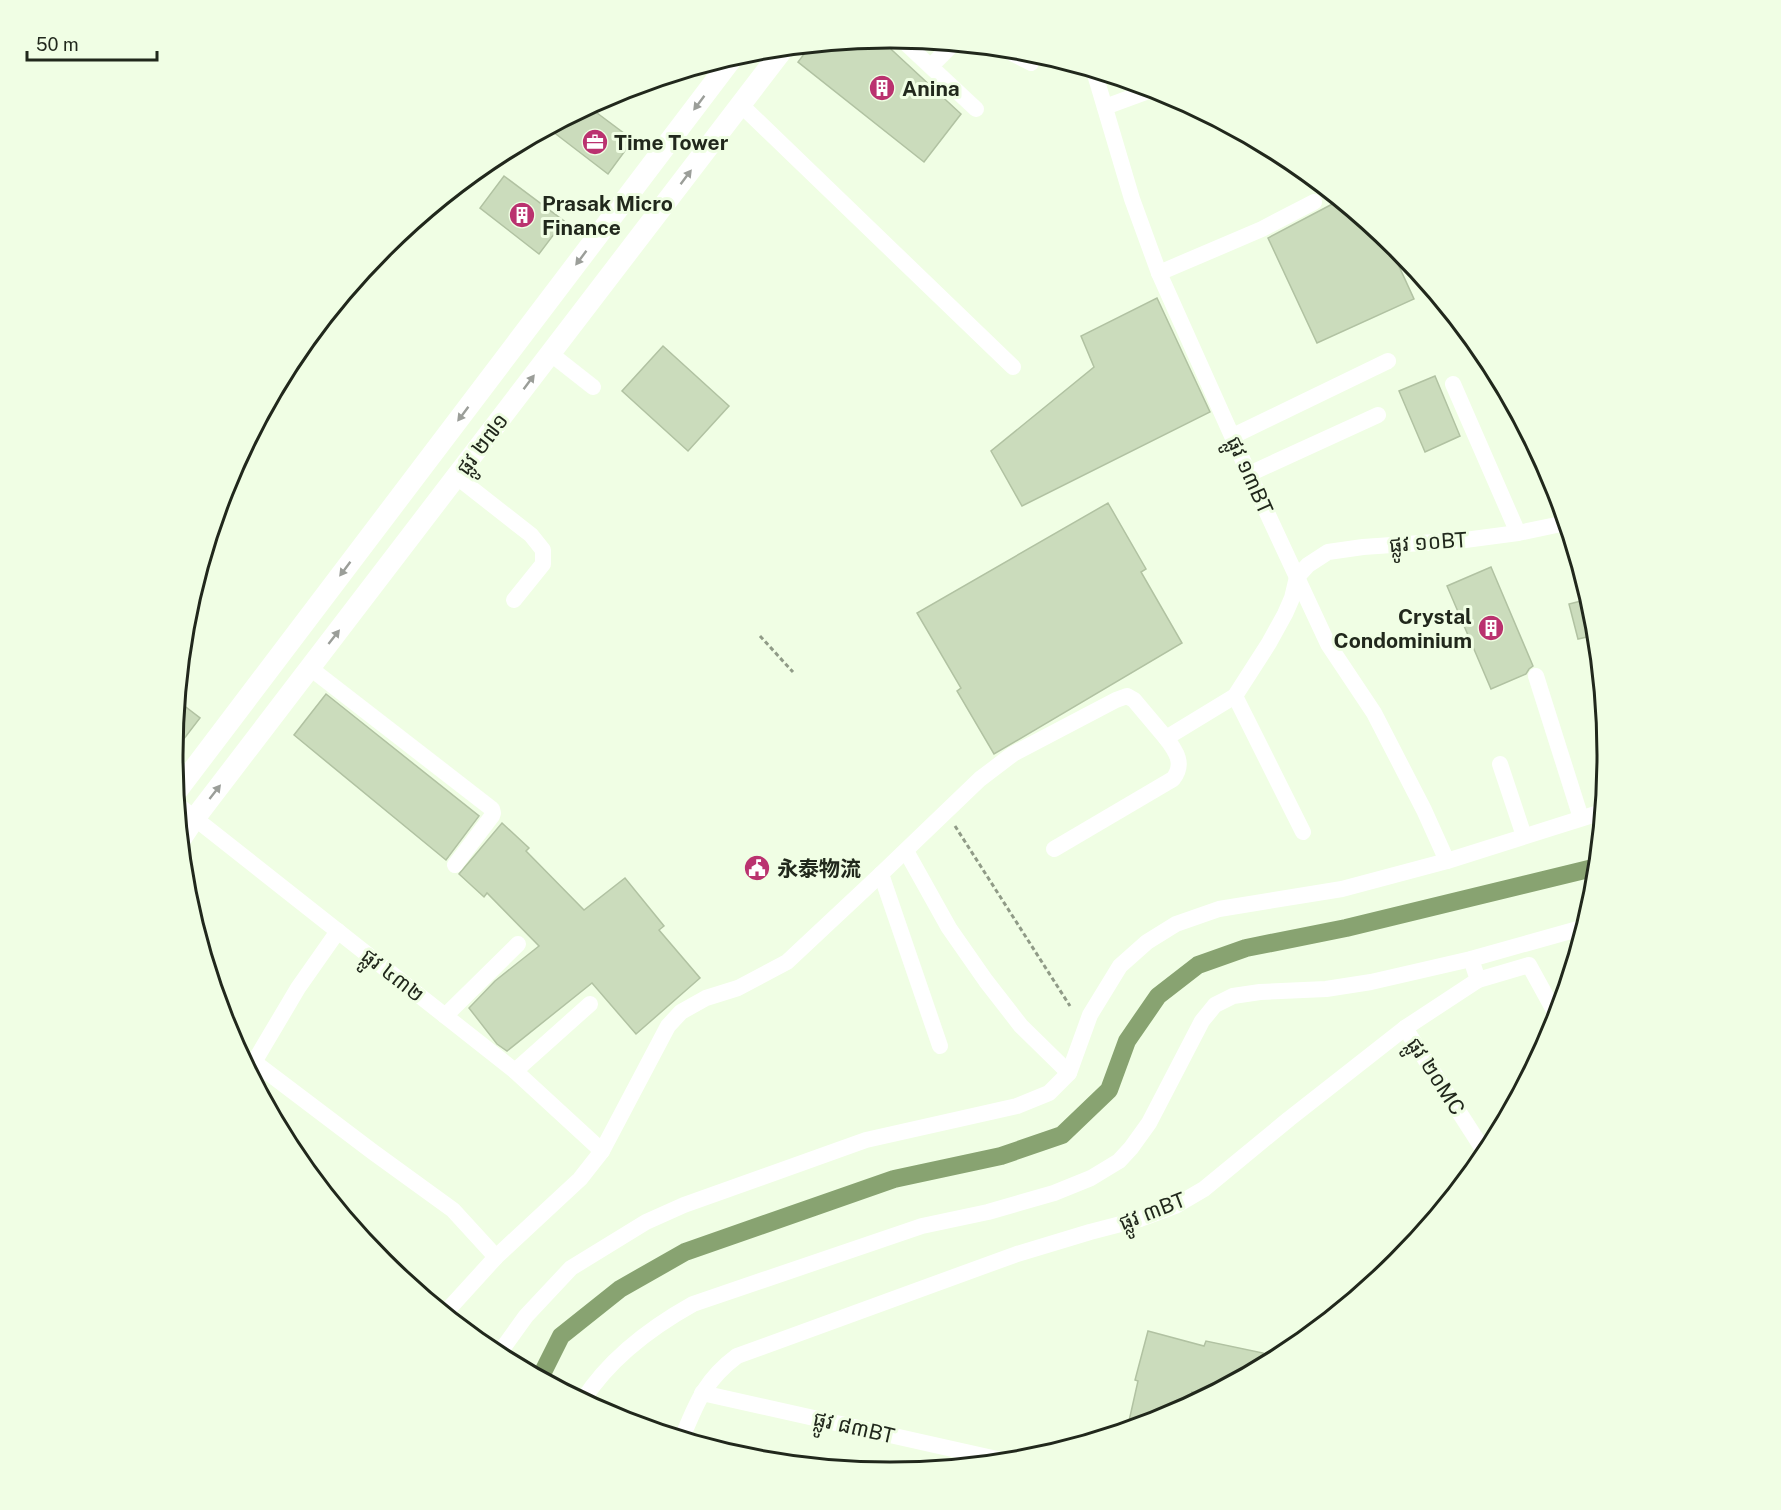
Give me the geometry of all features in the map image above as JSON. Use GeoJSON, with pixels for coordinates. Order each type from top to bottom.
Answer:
{"type":"FeatureCollection","features":[{"type":"Feature","properties":{"kind":"main road","name":"ផ្លូវ ២៧១"},"geometry":{"type":"LineString","coordinates":[[187,811],[310,668],[777,58]]}},
{"type":"Feature","properties":{"kind":"main road","name":"ផ្លូវ ២៧១"},"geometry":{"type":"LineString","coordinates":[[184,782],[724,68]]}},
{"type":"Feature","properties":{"kind":"street"},"geometry":{"type":"LineString","coordinates":[[912,49],[976,109]]}},
{"type":"Feature","properties":{"kind":"street"},"geometry":{"type":"LineString","coordinates":[[931,66],[946,51]]}},
{"type":"Feature","properties":{"kind":"street","name":"ផ្លូវ ១៣BT"},"geometry":{"type":"LineString","coordinates":[[1096,79],[1132,199],[1159,273],[1249,474],[1328,644],[1374,712],[1425,810],[1447,861]]}},
{"type":"Feature","properties":{"kind":"street"},"geometry":{"type":"LineString","coordinates":[[1104,108],[1140,94]]}},
{"type":"Feature","properties":{"kind":"street"},"geometry":{"type":"LineString","coordinates":[[741,105],[1013,367]]}},
{"type":"Feature","properties":{"kind":"street"},"geometry":{"type":"LineString","coordinates":[[1159,273],[1262,229],[1314,202]]}},
{"type":"Feature","properties":{"kind":"street"},"geometry":{"type":"LineString","coordinates":[[551,354],[593,387]]}},
{"type":"Feature","properties":{"kind":"street"},"geometry":{"type":"LineString","coordinates":[[1233,436],[1388,361]]}},
{"type":"Feature","properties":{"kind":"street"},"geometry":{"type":"LineString","coordinates":[[1453,384],[1518,533]]}},
{"type":"Feature","properties":{"kind":"street"},"geometry":{"type":"LineString","coordinates":[[1249,474],[1378,415]]}},
{"type":"Feature","properties":{"kind":"street"},"geometry":{"type":"LineString","coordinates":[[457,477],[531,535],[543,550],[543,564],[514,600]]}},
{"type":"Feature","properties":{"kind":"street","name":"ផ្លូវ ១០BT"},"geometry":{"type":"LineString","coordinates":[[1297,577],[1308,565],[1328,552],[1363,547],[1465,540],[1559,525]]}},
{"type":"Feature","properties":{"kind":"street"},"geometry":{"type":"LineString","coordinates":[[1166,738],[1235,696],[1285,614],[1297,577]]}},
{"type":"Feature","properties":{"kind":"street"},"geometry":{"type":"LineString","coordinates":[[310,668],[492,809],[494,813],[455,865]]}},
{"type":"Feature","properties":{"kind":"street"},"geometry":{"type":"LineString","coordinates":[[1536,676],[1581,818]]}},
{"type":"Feature","properties":{"kind":"street"},"geometry":{"type":"LineString","coordinates":[[450,1308],[496,1257],[580,1179],[602,1152],[668,1026],[681,1012],[706,998],[738,988],[787,962],[980,779],[1013,754],[1127,696],[1134,700],[1177,751],[1179,771],[1173,778],[1054,849]]}},
{"type":"Feature","properties":{"kind":"street"},"geometry":{"type":"LineString","coordinates":[[1235,696],[1303,832]]}},
{"type":"Feature","properties":{"kind":"street"},"geometry":{"type":"LineString","coordinates":[[1500,764],[1524,836]]}},
{"type":"Feature","properties":{"kind":"street","name":"ផ្លូវ ៤៣២"},"geometry":{"type":"LineString","coordinates":[[187,811],[515,1071],[602,1152]]}},
{"type":"Feature","properties":{"kind":"street"},"geometry":{"type":"LineString","coordinates":[[504,1347],[526,1316],[571,1268],[646,1222],[684,1205],[866,1140],[1017,1106],[1049,1093],[1069,1073],[1090,1015],[1120,966],[1147,942],[1176,924],[1219,909],[1342,889],[1447,861],[1595,814]]}},
{"type":"Feature","properties":{"kind":"street"},"geometry":{"type":"LineString","coordinates":[[906,851],[949,928],[986,981],[1021,1026],[1069,1073]]}},
{"type":"Feature","properties":{"kind":"street"},"geometry":{"type":"LineString","coordinates":[[882,874],[940,1046]]}},
{"type":"Feature","properties":{"kind":"street"},"geometry":{"type":"LineString","coordinates":[[254,1063],[298,988],[338,931]]}},
{"type":"Feature","properties":{"kind":"street"},"geometry":{"type":"LineString","coordinates":[[587,1393],[596,1380],[622,1353],[660,1322],[693,1304],[922,1226],[988,1212],[1054,1193],[1091,1178],[1119,1161],[1149,1123],[1202,1021],[1215,1005],[1233,996],[1260,992],[1326,989],[1371,982],[1574,934]]}},
{"type":"Feature","properties":{"kind":"street"},"geometry":{"type":"LineString","coordinates":[[445,1016],[518,944]]}},
{"type":"Feature","properties":{"kind":"street"},"geometry":{"type":"LineString","coordinates":[[1471,959],[1478,980]]}},
{"type":"Feature","properties":{"kind":"street","name":"ផ្លូវ ៣BT"},"geometry":{"type":"LineString","coordinates":[[685,1431],[702,1393],[720,1369],[737,1356],[1017,1254],[1140,1219],[1174,1206],[1213,1182],[1289,1119],[1405,1029],[1478,980],[1529,965],[1551,1006]]}},
{"type":"Feature","properties":{"kind":"street"},"geometry":{"type":"LineString","coordinates":[[515,1071],[590,1004]]}},
{"type":"Feature","properties":{"kind":"street","name":"ផ្លូវ ២០MC"},"geometry":{"type":"LineString","coordinates":[[1405,1029],[1480,1145]]}},
{"type":"Feature","properties":{"kind":"street"},"geometry":{"type":"LineString","coordinates":[[257,1069],[453,1210],[496,1257]]}},
{"type":"Feature","properties":{"kind":"street","name":"ផ្លូវ ៨៣BT"},"geometry":{"type":"LineString","coordinates":[[702,1393],[983,1456]]}},
{"type":"Feature","properties":{"kind":"path"},"geometry":{"type":"LineString","coordinates":[[760,636],[794,672]]}},
{"type":"Feature","properties":{"kind":"path"},"geometry":{"type":"LineString","coordinates":[[946,812],[1070,1006]]}},
{"type":"Feature","properties":{"kind":"building","name":"Anina"},"geometry":{"type":"Polygon","coordinates":[[[890,48],[961,114],[924,162],[798,62],[805,53],[890,48]]]}},
{"type":"Feature","properties":{"kind":"building"},"geometry":{"type":"Polygon","coordinates":[[[597,113],[633,140],[608,174],[555,133],[597,113]]]}},
{"type":"Feature","properties":{"kind":"building","name":"Prasak Micro Finance"},"geometry":{"type":"Polygon","coordinates":[[[504,176],[564,221],[539,254],[480,208],[504,176]]]}},
{"type":"Feature","properties":{"kind":"building"},"geometry":{"type":"Polygon","coordinates":[[[1333,204],[1357,223],[1397,263],[1414,299],[1317,343],[1268,238],[1333,204]]]}},
{"type":"Feature","properties":{"kind":"building"},"geometry":{"type":"Polygon","coordinates":[[[1157,298],[1210,412],[1022,506],[991,451],[1094,367],[1081,336],[1157,298]]]}},
{"type":"Feature","properties":{"kind":"building"},"geometry":{"type":"Polygon","coordinates":[[[663,346],[729,406],[688,451],[622,391],[663,346]]]}},
{"type":"Feature","properties":{"kind":"building"},"geometry":{"type":"Polygon","coordinates":[[[1435,376],[1460,436],[1425,452],[1399,391],[1435,376]]]}},
{"type":"Feature","properties":{"kind":"building"},"geometry":{"type":"Polygon","coordinates":[[[1108,503],[1146,569],[1141,572],[1182,643],[994,754],[957,691],[961,688],[917,613],[1108,503]]]}},
{"type":"Feature","properties":{"kind":"building","name":"Crystal Condominium"},"geometry":{"type":"Polygon","coordinates":[[[1491,567],[1533,666],[1526,674],[1491,689],[1447,586],[1491,567]]]}},
{"type":"Feature","properties":{"kind":"building"},"geometry":{"type":"Polygon","coordinates":[[[1580,601],[1587,637],[1578,639],[1569,604],[1580,601]]]}},
{"type":"Feature","properties":{"kind":"building"},"geometry":{"type":"Polygon","coordinates":[[[326,694],[479,816],[446,860],[294,735],[326,694]]]}},
{"type":"Feature","properties":{"kind":"building"},"geometry":{"type":"Polygon","coordinates":[[[185,707],[200,718],[184,739],[185,707]]]}},
{"type":"Feature","properties":{"kind":"building"},"geometry":{"type":"Polygon","coordinates":[[[502,823],[529,848],[526,851],[584,910],[625,878],[664,926],[659,930],[700,978],[636,1034],[592,983],[507,1051],[497,1044],[469,1008],[495,981],[539,946],[487,893],[484,897],[459,874],[502,823]]]}},
{"type":"Feature","properties":{"kind":"building"},"geometry":{"type":"Polygon","coordinates":[[[1148,1331],[1204,1346],[1206,1341],[1263,1353],[1262,1356],[1244,1367],[1203,1389],[1129,1420],[1138,1381],[1135,1380],[1148,1331]]]}},
{"type":"Feature","properties":{"kind":"waterway"},"geometry":{"type":"LineString","coordinates":[[544,1371],[561,1336],[620,1289],[685,1252],[894,1179],[1001,1156],[1062,1135],[1109,1090],[1127,1041],[1158,996],[1198,965],[1246,948],[1346,928],[1588,869]]}},
{"type":"Feature","properties":{"kind":"place","name":"Anina"},"geometry":{"type":"Point","coordinates":[882,88]}},
{"type":"Feature","properties":{"kind":"place","name":"Time Tower"},"geometry":{"type":"Point","coordinates":[595,142]}},
{"type":"Feature","properties":{"kind":"place","name":"Prasak Micro Finance"},"geometry":{"type":"Point","coordinates":[522,215]}},
{"type":"Feature","properties":{"kind":"place","name":"Crystal Condominium"},"geometry":{"type":"Point","coordinates":[1491,628]}},
{"type":"Feature","properties":{"kind":"place","name":"永泰物流"},"geometry":{"type":"Point","coordinates":[757,868]}}]}
